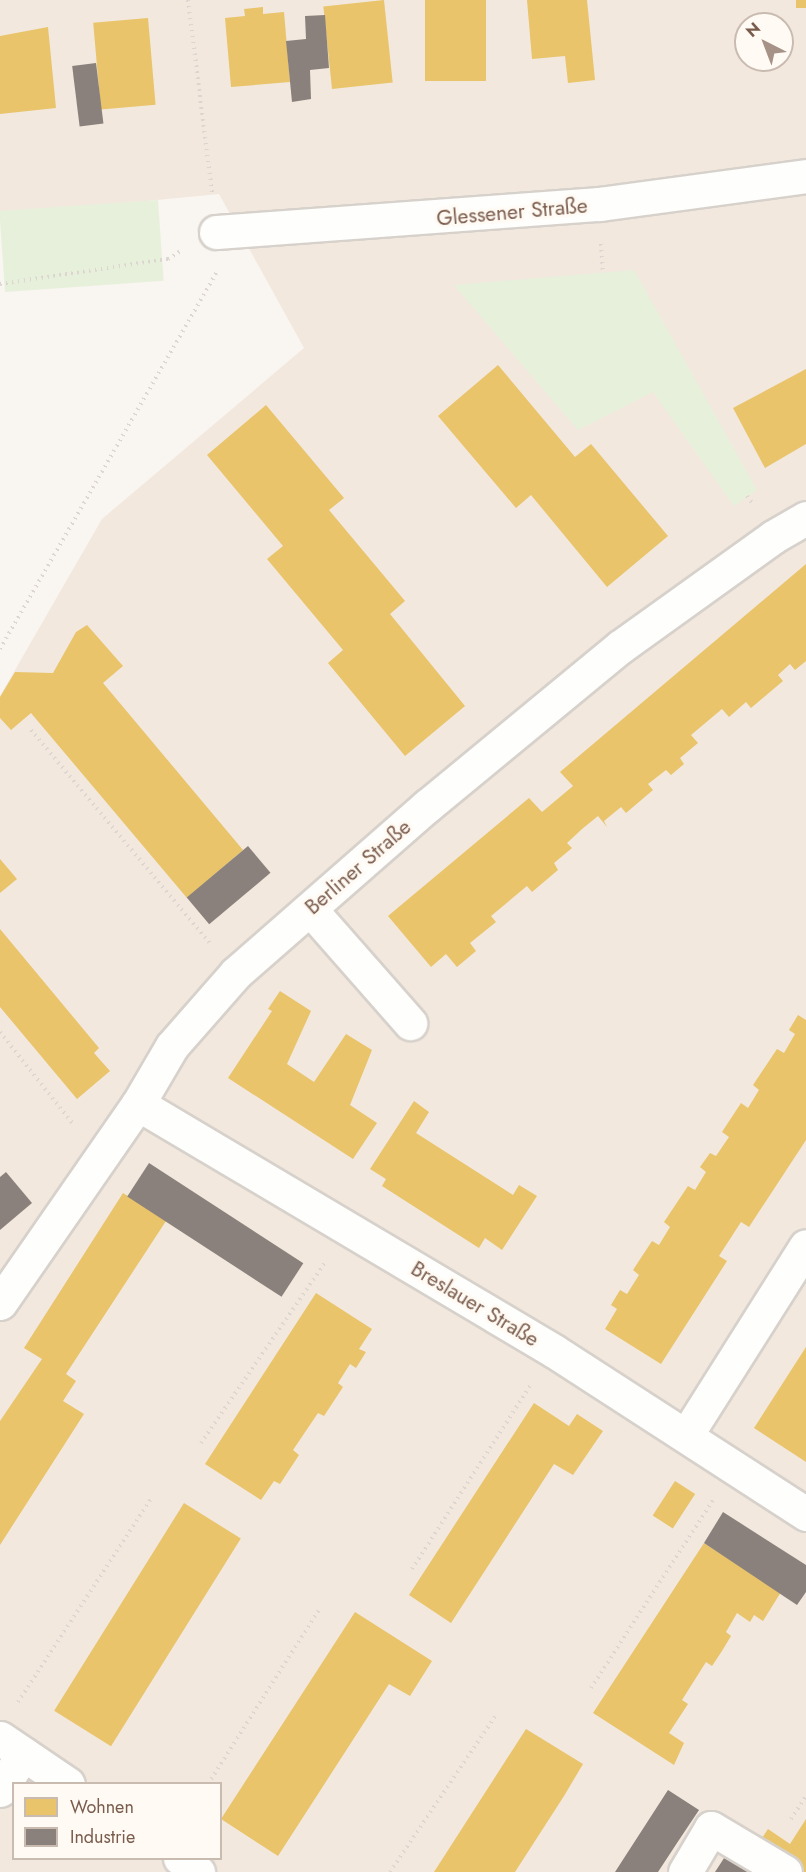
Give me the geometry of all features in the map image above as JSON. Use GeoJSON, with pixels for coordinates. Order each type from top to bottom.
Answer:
{"type":"FeatureCollection","features":[{"type":"Feature","properties":{"kind":"street","name":"Glessener Straße"},"geometry":{"type":"LineString","coordinates":[[216,232],[600,204],[806,176]]}},
{"type":"Feature","properties":{"kind":"street","name":"Berliner Straße"},"geometry":{"type":"LineString","coordinates":[[0,1303],[99,1157],[138,1104],[172,1046],[236,973],[620,647],[773,537],[806,518]]}},
{"type":"Feature","properties":{"kind":"street"},"geometry":{"type":"LineString","coordinates":[[310,909],[410,1023]]}},
{"type":"Feature","properties":{"kind":"street","name":"Breslauer Straße"},"geometry":{"type":"LineString","coordinates":[[138,1104],[349,1227],[554,1351],[687,1434],[734,1468],[806,1514]]}},
{"type":"Feature","properties":{"kind":"street"},"geometry":{"type":"LineString","coordinates":[[687,1434],[806,1246]]}},
{"type":"Feature","properties":{"kind":"street"},"geometry":{"type":"LineString","coordinates":[[0,1790],[12,1734],[66,1782]]}},
{"type":"Feature","properties":{"kind":"street"},"geometry":{"type":"LineString","coordinates":[[685,1872],[711,1828],[785,1872]]}},
{"type":"Feature","properties":{"kind":"street"},"geometry":{"type":"LineString","coordinates":[[183,1860],[198,1872]]}},
{"type":"Feature","properties":{"kind":"path"},"geometry":{"type":"LineString","coordinates":[[0,649],[221,264],[188,0]]}},
{"type":"Feature","properties":{"kind":"path"},"geometry":{"type":"LineString","coordinates":[[0,284],[168,259],[216,232]]}},
{"type":"Feature","properties":{"kind":"path"},"geometry":{"type":"LineString","coordinates":[[31,730],[236,973]]}},
{"type":"Feature","properties":{"kind":"path"},"geometry":{"type":"LineString","coordinates":[[0,1032],[99,1157]]}},
{"type":"Feature","properties":{"kind":"path"},"geometry":{"type":"LineString","coordinates":[[201,1443],[349,1227]]}},
{"type":"Feature","properties":{"kind":"path"},"geometry":{"type":"LineString","coordinates":[[412,1569],[554,1351]]}},
{"type":"Feature","properties":{"kind":"path"},"geometry":{"type":"LineString","coordinates":[[591,1688],[734,1468]]}},
{"type":"Feature","properties":{"kind":"path"},"geometry":{"type":"LineString","coordinates":[[12,1734],[152,1497]]}},
{"type":"Feature","properties":{"kind":"path"},"geometry":{"type":"LineString","coordinates":[[209,1782],[320,1608]]}},
{"type":"Feature","properties":{"kind":"path"},"geometry":{"type":"LineString","coordinates":[[390,1872],[496,1715]]}},
{"type":"Feature","properties":{"kind":"path"},"geometry":{"type":"LineString","coordinates":[[791,1819],[806,1796]]}},
{"type":"Feature","properties":{"kind":"shaded area"},"geometry":{"type":"Polygon","coordinates":[[[0,0],[806,0],[806,1872],[0,1872],[0,696],[102,519],[304,348],[219,194],[0,215],[0,0]]]}},
{"type":"Feature","properties":{"kind":"green space"},"geometry":{"type":"Polygon","coordinates":[[[158,200],[164,281],[5,292],[0,211],[158,200]]]}},
{"type":"Feature","properties":{"kind":"green space"},"geometry":{"type":"Polygon","coordinates":[[[634,270],[757,490],[734,506],[653,392],[578,430],[454,285],[634,270]]]}},
{"type":"Feature","properties":{"kind":"building: Wohnen"},"geometry":{"type":"Polygon","coordinates":[[[384,0],[393,83],[332,89],[323,6],[384,0]]]}},
{"type":"Feature","properties":{"kind":"building: Wohnen"},"geometry":{"type":"Polygon","coordinates":[[[425,0],[486,0],[486,81],[425,81],[425,0]]]}},
{"type":"Feature","properties":{"kind":"building: Wohnen"},"geometry":{"type":"Polygon","coordinates":[[[527,0],[587,0],[595,80],[568,83],[565,56],[532,59],[527,0]]]}},
{"type":"Feature","properties":{"kind":"building: Wohnen"},"geometry":{"type":"Polygon","coordinates":[[[796,0],[806,0],[806,8],[796,8],[796,0]]]}},
{"type":"Feature","properties":{"kind":"building: Wohnen"},"geometry":{"type":"Polygon","coordinates":[[[263,7],[263,14],[284,12],[290,82],[231,87],[225,18],[245,16],[244,9],[263,7]]]}},
{"type":"Feature","properties":{"kind":"building: Wohnen"},"geometry":{"type":"Polygon","coordinates":[[[148,18],[156,105],[101,109],[93,23],[148,18]]]}},
{"type":"Feature","properties":{"kind":"building: Wohnen"},"geometry":{"type":"Polygon","coordinates":[[[48,27],[56,108],[0,114],[0,36],[48,27]]]}},
{"type":"Feature","properties":{"kind":"building: Wohnen"},"geometry":{"type":"Polygon","coordinates":[[[498,365],[575,457],[591,444],[668,536],[607,587],[531,495],[516,508],[438,416],[498,365]]]}},
{"type":"Feature","properties":{"kind":"building: Wohnen"},"geometry":{"type":"Polygon","coordinates":[[[806,369],[806,444],[765,468],[733,408],[806,369]]]}},
{"type":"Feature","properties":{"kind":"building: Wohnen"},"geometry":{"type":"Polygon","coordinates":[[[266,405],[344,498],[329,510],[405,601],[390,614],[465,706],[405,756],[328,663],[343,650],[267,559],[283,546],[207,455],[266,405]]]}},
{"type":"Feature","properties":{"kind":"building: Wohnen"},"geometry":{"type":"Polygon","coordinates":[[[806,564],[806,661],[795,670],[790,664],[778,675],[783,681],[751,708],[746,702],[729,717],[722,709],[691,735],[698,743],[680,758],[684,764],[671,775],[666,770],[648,784],[653,790],[626,813],[621,807],[604,821],[607,827],[598,816],[582,829],[567,843],[572,848],[554,863],[558,870],[532,892],[527,886],[491,916],[496,922],[470,943],[476,951],[457,967],[446,954],[431,967],[388,916],[529,798],[542,812],[573,786],[560,772],[806,564]]]}},
{"type":"Feature","properties":{"kind":"building: Wohnen"},"geometry":{"type":"Polygon","coordinates":[[[87,625],[123,666],[103,683],[243,850],[187,898],[31,713],[11,730],[0,718],[0,697],[15,672],[53,673],[76,632],[87,625]]]}},
{"type":"Feature","properties":{"kind":"building: Wohnen"},"geometry":{"type":"Polygon","coordinates":[[[0,859],[17,879],[0,893],[0,859]]]}},
{"type":"Feature","properties":{"kind":"building: Wohnen"},"geometry":{"type":"Polygon","coordinates":[[[0,929],[99,1048],[94,1053],[110,1071],[77,1099],[0,1007],[0,929]]]}},
{"type":"Feature","properties":{"kind":"building: Wohnen"},"geometry":{"type":"Polygon","coordinates":[[[280,991],[311,1011],[287,1064],[314,1082],[346,1034],[372,1050],[350,1105],[377,1123],[353,1159],[228,1078],[272,1011],[268,1009],[280,991]]]}},
{"type":"Feature","properties":{"kind":"building: Wohnen"},"geometry":{"type":"Polygon","coordinates":[[[798,1015],[806,1020],[806,1140],[749,1227],[741,1222],[719,1256],[727,1261],[661,1364],[605,1329],[617,1309],[611,1305],[620,1290],[627,1294],[639,1275],[633,1270],[652,1241],[659,1245],[670,1227],[664,1222],[688,1186],[695,1190],[706,1172],[700,1167],[710,1153],[716,1156],[729,1137],[722,1132],[741,1103],[748,1108],[759,1090],[753,1085],[777,1049],[784,1053],[795,1034],[789,1030],[798,1015]]]}},
{"type":"Feature","properties":{"kind":"building: Wohnen"},"geometry":{"type":"Polygon","coordinates":[[[414,1101],[429,1112],[416,1133],[513,1195],[519,1185],[537,1196],[502,1250],[485,1238],[479,1248],[382,1186],[386,1179],[370,1169],[414,1101]]]}},
{"type":"Feature","properties":{"kind":"building: Wohnen"},"geometry":{"type":"Polygon","coordinates":[[[123,1193],[166,1221],[66,1374],[76,1381],[63,1401],[84,1414],[0,1545],[0,1421],[42,1359],[24,1348],[123,1193]]]}},
{"type":"Feature","properties":{"kind":"building: Wohnen"},"geometry":{"type":"Polygon","coordinates":[[[316,1293],[372,1329],[359,1349],[366,1352],[356,1368],[350,1364],[338,1383],[343,1387],[324,1416],[318,1413],[293,1450],[299,1455],[280,1484],[274,1481],[261,1500],[205,1464],[316,1293]]]}},
{"type":"Feature","properties":{"kind":"building: Wohnen"},"geometry":{"type":"Polygon","coordinates":[[[806,1347],[806,1462],[754,1428],[806,1347]]]}},
{"type":"Feature","properties":{"kind":"building: Wohnen"},"geometry":{"type":"Polygon","coordinates":[[[534,1403],[569,1426],[577,1414],[603,1431],[573,1475],[554,1464],[451,1623],[409,1595],[534,1403]]]}},
{"type":"Feature","properties":{"kind":"building: Wohnen"},"geometry":{"type":"Polygon","coordinates":[[[675,1481],[695,1494],[673,1528],[653,1515],[675,1481]]]}},
{"type":"Feature","properties":{"kind":"building: Wohnen"},"geometry":{"type":"Polygon","coordinates":[[[184,1503],[241,1539],[111,1746],[54,1711],[184,1503]]]}},
{"type":"Feature","properties":{"kind":"building: Wohnen"},"geometry":{"type":"Polygon","coordinates":[[[704,1543],[781,1592],[763,1621],[754,1615],[750,1622],[737,1613],[726,1632],[731,1636],[722,1651],[712,1666],[706,1662],[682,1700],[688,1704],[669,1733],[684,1743],[674,1765],[593,1713],[704,1543]]]}},
{"type":"Feature","properties":{"kind":"building: Wohnen"},"geometry":{"type":"Polygon","coordinates":[[[355,1612],[432,1661],[410,1696],[389,1684],[278,1856],[222,1820],[355,1612]]]}},
{"type":"Feature","properties":{"kind":"building: Wohnen"},"geometry":{"type":"Polygon","coordinates":[[[526,1729],[583,1764],[564,1796],[515,1872],[434,1872],[526,1729]]]}},
{"type":"Feature","properties":{"kind":"building: Wohnen"},"geometry":{"type":"Polygon","coordinates":[[[806,1819],[806,1872],[796,1872],[756,1847],[768,1829],[790,1844],[806,1819]]]}},
{"type":"Feature","properties":{"kind":"building: Industrie"},"geometry":{"type":"Polygon","coordinates":[[[325,15],[329,68],[310,70],[311,99],[292,102],[286,41],[306,39],[305,16],[325,15]]]}},
{"type":"Feature","properties":{"kind":"building: Industrie"},"geometry":{"type":"Polygon","coordinates":[[[96,63],[103,124],[80,126],[72,66],[96,63]]]}},
{"type":"Feature","properties":{"kind":"building: Industrie"},"geometry":{"type":"Polygon","coordinates":[[[248,846],[270,873],[209,924],[187,897],[248,846]]]}},
{"type":"Feature","properties":{"kind":"building: Industrie"},"geometry":{"type":"Polygon","coordinates":[[[149,1163],[303,1263],[282,1297],[127,1197],[149,1163]]]}},
{"type":"Feature","properties":{"kind":"building: Industrie"},"geometry":{"type":"Polygon","coordinates":[[[6,1172],[32,1203],[0,1230],[0,1177],[6,1172]]]}},
{"type":"Feature","properties":{"kind":"building: Industrie"},"geometry":{"type":"Polygon","coordinates":[[[723,1512],[806,1565],[806,1592],[797,1605],[704,1543],[723,1512]]]}},
{"type":"Feature","properties":{"kind":"building: Industrie"},"geometry":{"type":"Polygon","coordinates":[[[668,1790],[699,1810],[658,1872],[615,1872],[668,1790]]]}},
{"type":"Feature","properties":{"kind":"building: Industrie"},"geometry":{"type":"Polygon","coordinates":[[[728,1852],[758,1872],[715,1872],[728,1852]]]}}]}
